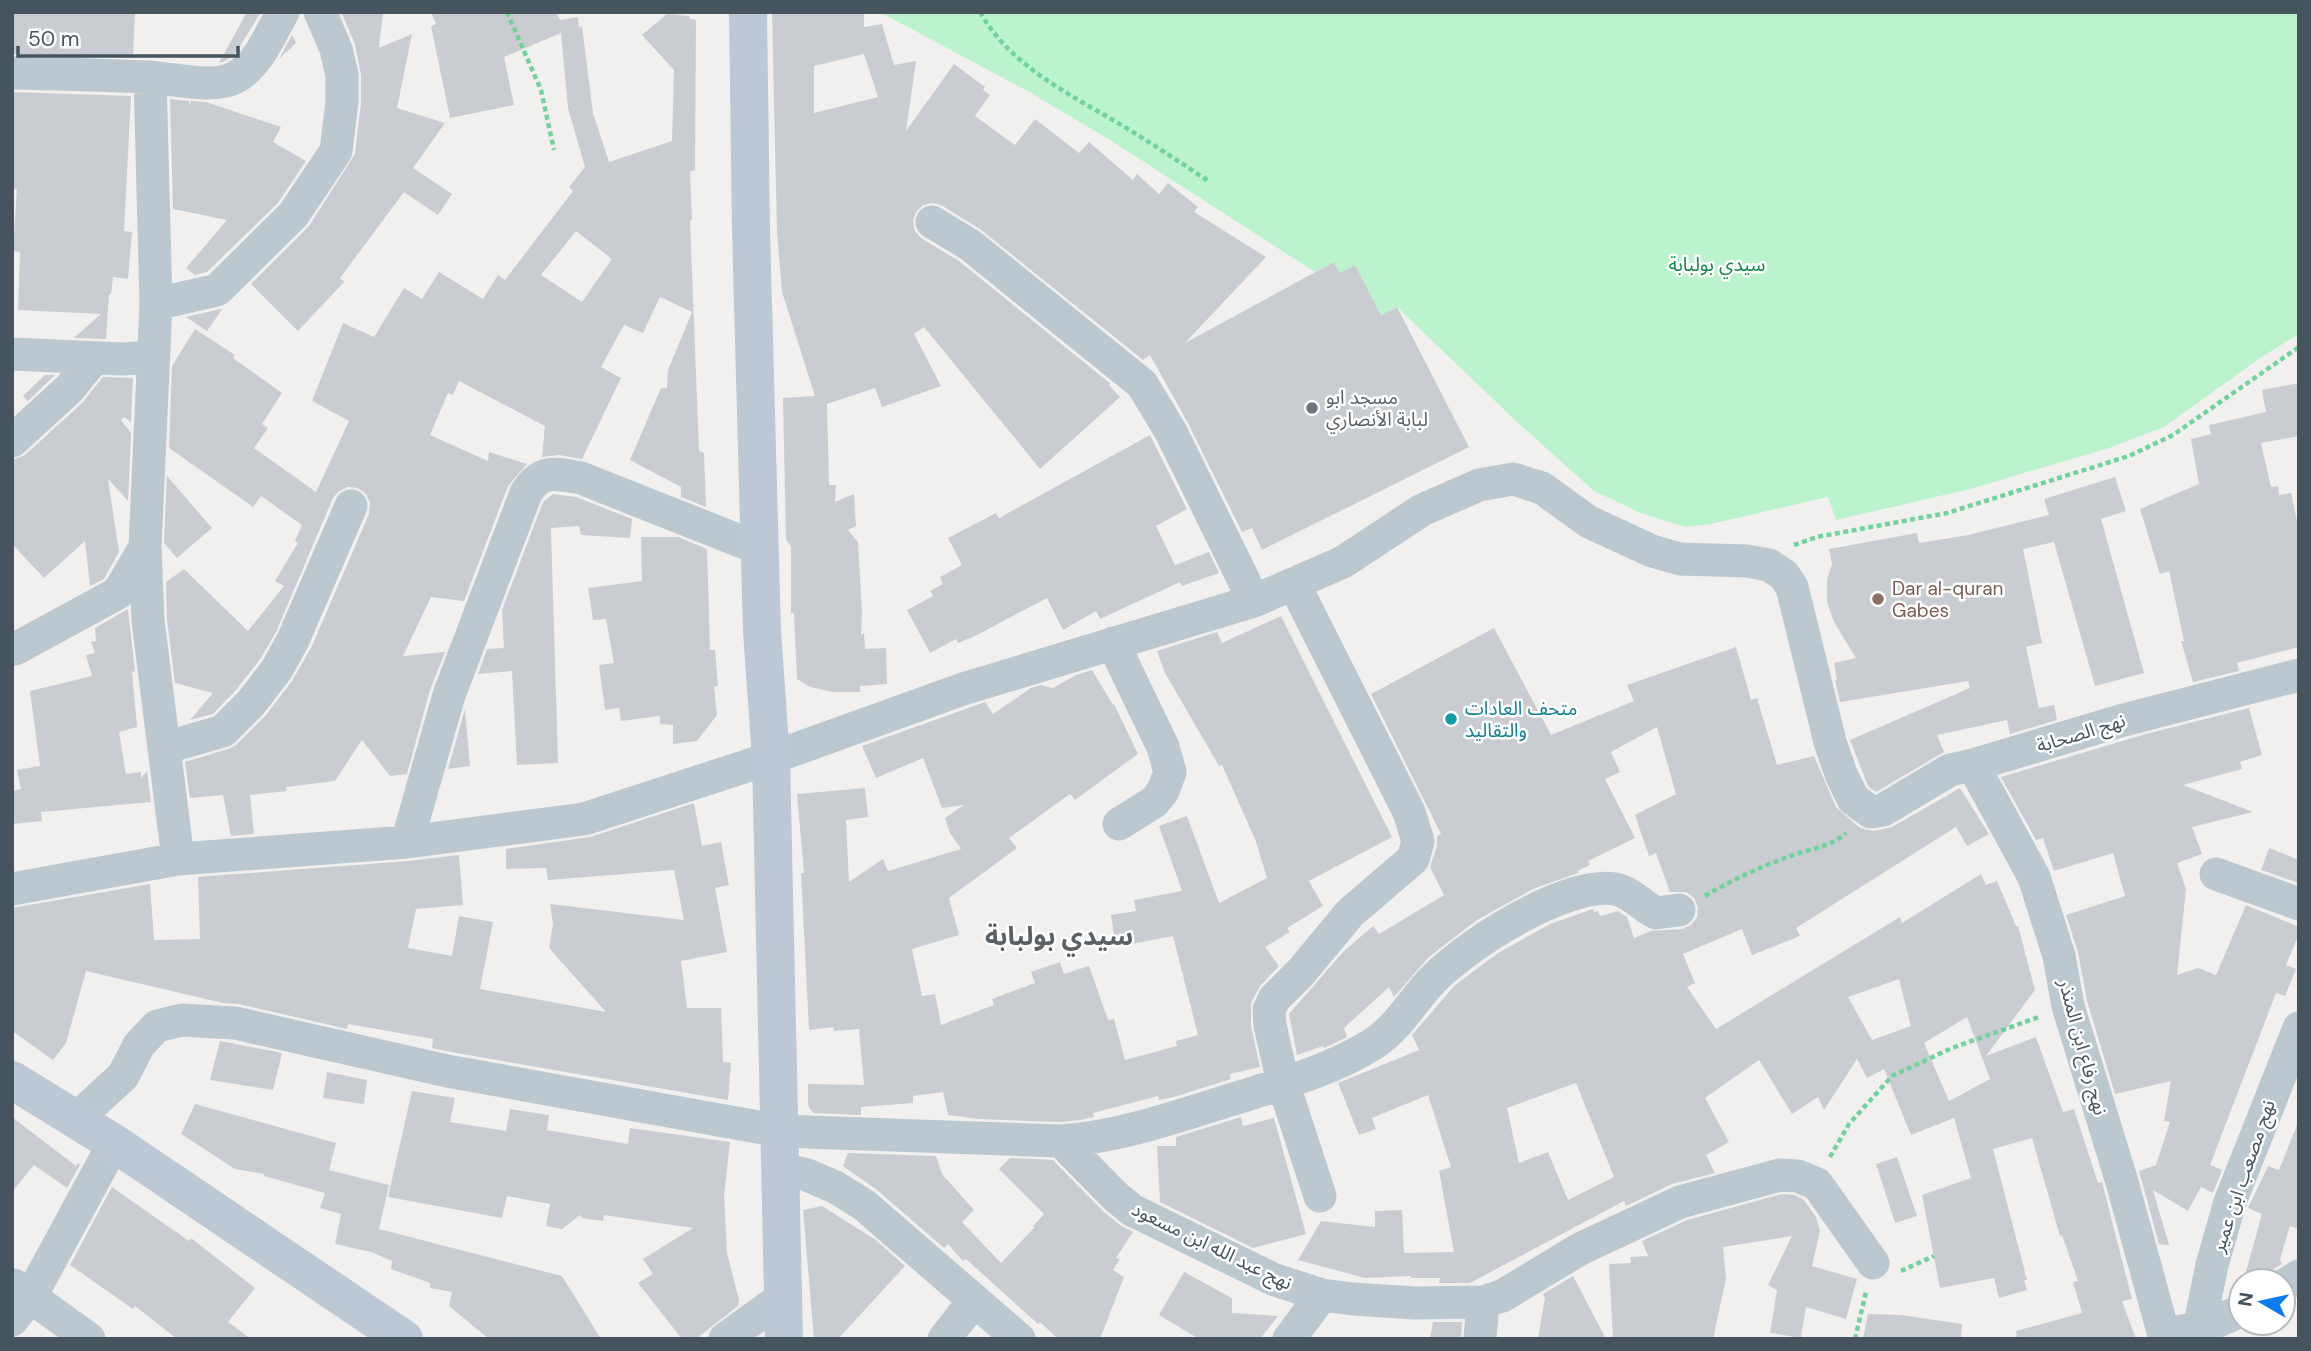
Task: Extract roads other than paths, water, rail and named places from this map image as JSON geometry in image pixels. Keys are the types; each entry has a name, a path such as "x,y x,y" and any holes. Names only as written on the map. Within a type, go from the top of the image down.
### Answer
{"street":[{"path":"12,73 150,77 203,82 229,80 240,75 255,60 283,12"},
{"path":"156,304 217,290 293,215 335,151 342,101 342,75 336,49 320,12"},
{"path":"748,12 751,231 762,631 771,758 784,1339"},
{"path":"150,77 156,304 145,547 148,621 178,859"},
{"path":"932,222 970,245 1142,384 1171,432 1254,601"},
{"path":"12,354 94,358 153,357"},
{"path":"12,441 69,389 94,358"},
{"path":"407,842 449,695 526,492 540,476 551,473 581,478 760,549"},
{"name":"نهج الصحابة","path":"1294,583 1343,562 1422,510 1479,485 1513,479 1542,488 1589,522 1652,551 1680,559 1747,561 1769,565 1784,575 1792,587 1830,742 1841,774 1853,799 1871,813 1883,810 1950,770 2120,721 2299,675"},
{"path":"164,748 223,730 251,703 277,668 293,640 351,506"},
{"path":"15,649 118,593 145,547"},
{"path":"12,889 178,859 407,842 584,819 771,758 963,689 1254,601 1294,583 1409,812 1418,841 1413,859 1350,913 1301,972 1274,999 1269,1010 1283,1083 1320,1196"},
{"path":"1113,643 1163,747 1170,772 1164,791 1154,802 1119,824"},
{"name":"نهج رفاع ابن المنذر","path":"1973,765 2034,877 2059,956 2068,1006 2122,1182 2164,1336"},
{"path":"2216,874 2299,904"},
{"path":"75,1120 123,1076 139,1045 157,1026 182,1020 234,1023 780,1149 1083,1139 1136,1129 1283,1083 1320,1070 1373,1044 1401,1020 1427,986 1449,964 1476,942 1542,907 1600,888 1618,890 1656,913 1679,910"},
{"name":"نهج مصعب ابن عمير","path":"2199,1329 2212,1265 2230,1202 2299,1028"},
{"path":"12,1080 114,1143 382,1332"},
{"name":"نهج عبد الله ابن مسعود","path":"1061,1141 1132,1210 1275,1280 1322,1295 1415,1303 1483,1302 1502,1296 1580,1249 1680,1202 1780,1175 1798,1177 1817,1184 1873,1263"},
{"path":"89,1339 18,1300 114,1143"},
{"path":"780,1149 807,1175 835,1187 864,1205 1019,1339"},
{"path":"1289,1339 1322,1295"},
{"path":"724,1339 782,1298"},
{"path":"944,1339 974,1301"},
{"path":"1480,1339 1483,1302"},
{"path":"2164,1336 2199,1329 2227,1317"}],"place":[{"name":"مسجد ابو لبابة الأنصاري","path":"1312,408"},
{"name":"Dar al-quran Gabes","path":"1878,599"},
{"name":"متحف العادات والتقاليد","path":"1451,719"}],"district":[{"name":"سيدي بولبابة","path":"1059,936"}]}
